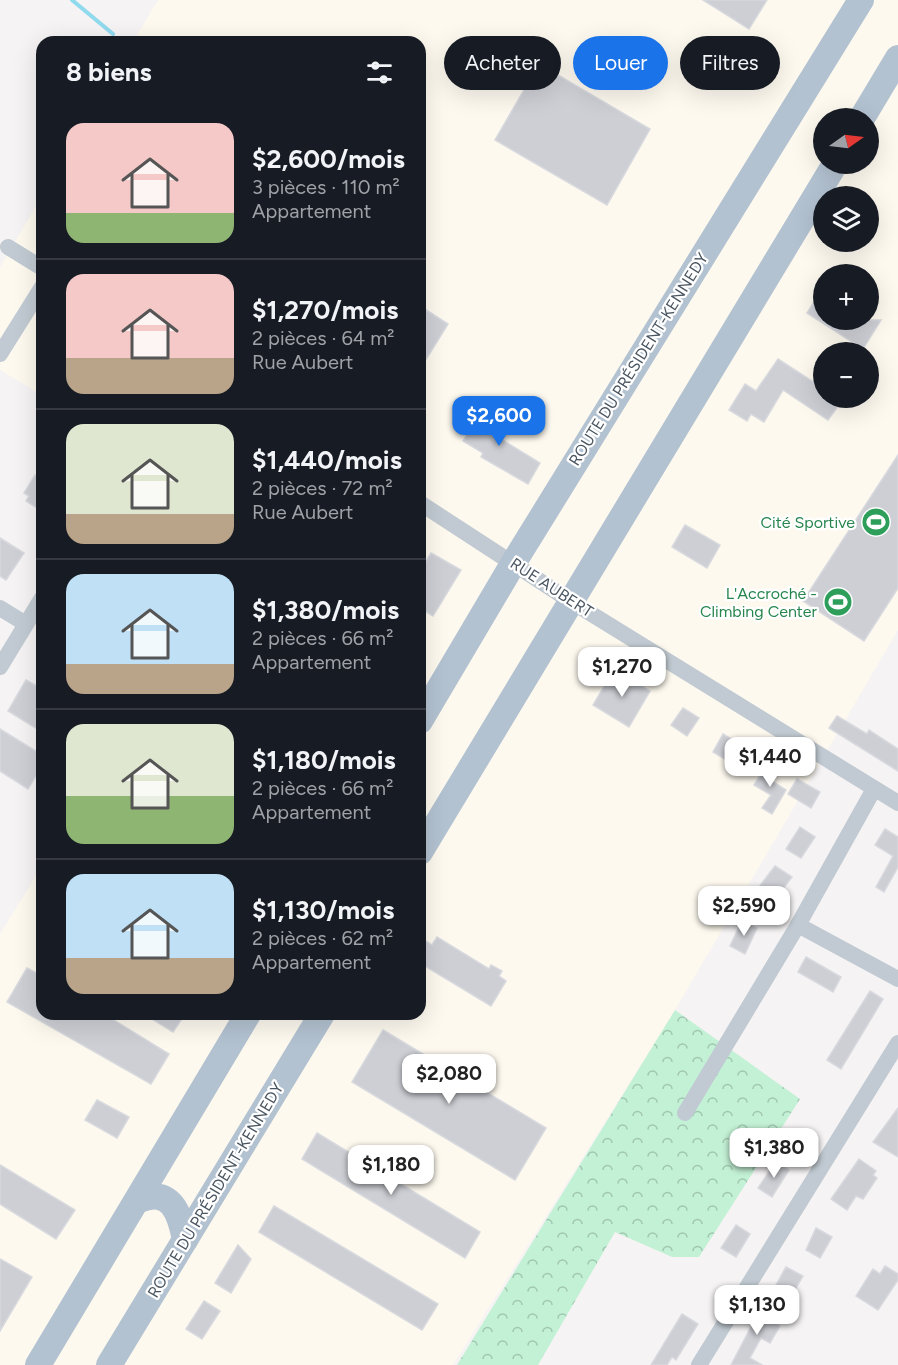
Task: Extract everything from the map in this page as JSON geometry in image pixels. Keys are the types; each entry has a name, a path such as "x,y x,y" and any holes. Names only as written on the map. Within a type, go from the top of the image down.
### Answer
{"main road":[{"name":"ROUTE DU PRÉSIDENT-KENNEDY","path":"426,711 514,562 861,0"},
{"path":"868,108 898,58"},
{"path":"426,842 829,174"},
{"path":"38,1365 139,1200 244,1020"},
{"name":"ROUTE DU PRÉSIDENT-KENNEDY","path":"109,1365 318,1020"},
{"path":"139,1200 151,1195 164,1198 174,1208 181,1222 185,1240"}],"street":[{"path":"8,247 36,264"},
{"path":"0,354 36,297"},
{"name":"RUE AUBERT","path":"426,507 514,562 572,602 898,803"},
{"path":"0,608 26,624"},
{"path":"0,667 36,608"},
{"path":"685,1113 798,925 874,789"},
{"path":"798,925 898,979"},
{"path":"699,1365 898,1043"}],"shaded area":[{"path":"158,0 898,0 898,630 675,1010 453,1365 0,1365 0,934 36,876 36,1020 426,1020 426,36 137,36"},
{"path":"36,206 36,391 0,370 0,267"}],"green space":[{"path":"675,1010 800,1099 699,1257 672,1257 615,1232 538,1365 457,1365"}],"building":[{"path":"703,0 767,0 749,29"},
{"path":"561,77 573,84 573,90 583,90 650,129 607,205 495,140 524,90 561,90"},
{"path":"813,303 813,317 807,313"},
{"path":"426,310 448,324 426,359"},
{"path":"833,330 875,330 867,342 852,342"},
{"path":"778,359 813,382 813,408 837,408 828,420 783,390 764,422 751,414 747,421 729,410 745,384 756,391"},
{"path":"484,406 506,419 496,436 540,463 528,484 481,457 483,453 463,441"},
{"name":"Cité Sportive","path":"898,455 898,588 864,641 803,601"},
{"path":"35,475 36,507 26,501 29,496 24,493"},
{"path":"685,525 720,545 707,568 672,547"},
{"path":"0,538 24,553 6,580 0,576"},
{"path":"431,553 461,570 433,616 426,612 426,561"},
{"path":"614,670 650,691 629,727 593,705"},
{"path":"26,680 36,686 36,728 8,711"},
{"path":"683,708 699,718 687,736 671,725"},
{"path":"837,716 867,734 869,730 898,749 898,771 829,728"},
{"path":"0,729 36,751 36,776 28,789 0,771"},
{"path":"723,734 744,747 733,764 713,752"},
{"path":"768,763 777,769 770,780 786,790 772,814 762,808 771,795 754,785"},
{"path":"797,779 820,792 811,808 788,794"},
{"path":"800,827 815,837 801,858 786,849"},
{"path":"885,829 898,837 898,867 884,892 876,887 893,856 875,845"},
{"path":"775,866 792,877 774,901 756,891"},
{"path":"742,921 757,928 745,954 730,946"},
{"path":"437,937 489,969 491,965 502,971 499,976 506,981 491,1006 426,967 426,941 432,945"},
{"path":"806,957 841,977 833,992 798,972"},
{"path":"27,968 36,973 36,1019 7,1002"},
{"path":"870,991 883,999 841,1069 827,1060"},
{"path":"39,1020 114,1020 169,1054 151,1084"},
{"path":"154,1020 181,1020 173,1032"},
{"path":"383,1030 546,1128 515,1180 352,1082"},
{"path":"97,1100 129,1117 117,1138 85,1120"},
{"path":"898,1108 898,1157 873,1142"},
{"path":"317,1133 480,1232 465,1258 302,1159"},
{"path":"859,1159 876,1171 873,1175 877,1178 863,1199 856,1196 847,1210 831,1199"},
{"path":"776,1161 789,1170 772,1197 758,1188"},
{"path":"0,1165 75,1210 56,1239 0,1204"},
{"path":"274,1206 438,1304 422,1330 259,1232"},
{"path":"736,1225 750,1234 736,1257 721,1248"},
{"path":"816,1228 832,1237 820,1258 806,1250"},
{"path":"238,1245 251,1259 231,1293 215,1283"},
{"path":"0,1259 32,1277 0,1331"},
{"path":"885,1266 898,1274 898,1280 878,1310 856,1296 873,1269 880,1274"},
{"path":"786,1267 803,1276 792,1295 776,1285"},
{"path":"204,1301 220,1311 202,1339 186,1329"},
{"path":"763,1304 777,1313 772,1321 780,1326 770,1343 761,1338 750,1358 762,1365 731,1365"},
{"path":"682,1314 698,1324 676,1360 672,1357 667,1365 651,1365"}],"waterway":[{"path":"72,0 113,34"}],"place":[{"name":"Cité Sportive","path":"876,522"},
{"name":"L'Accroché - Climbing Center","path":"838,602"}]}
